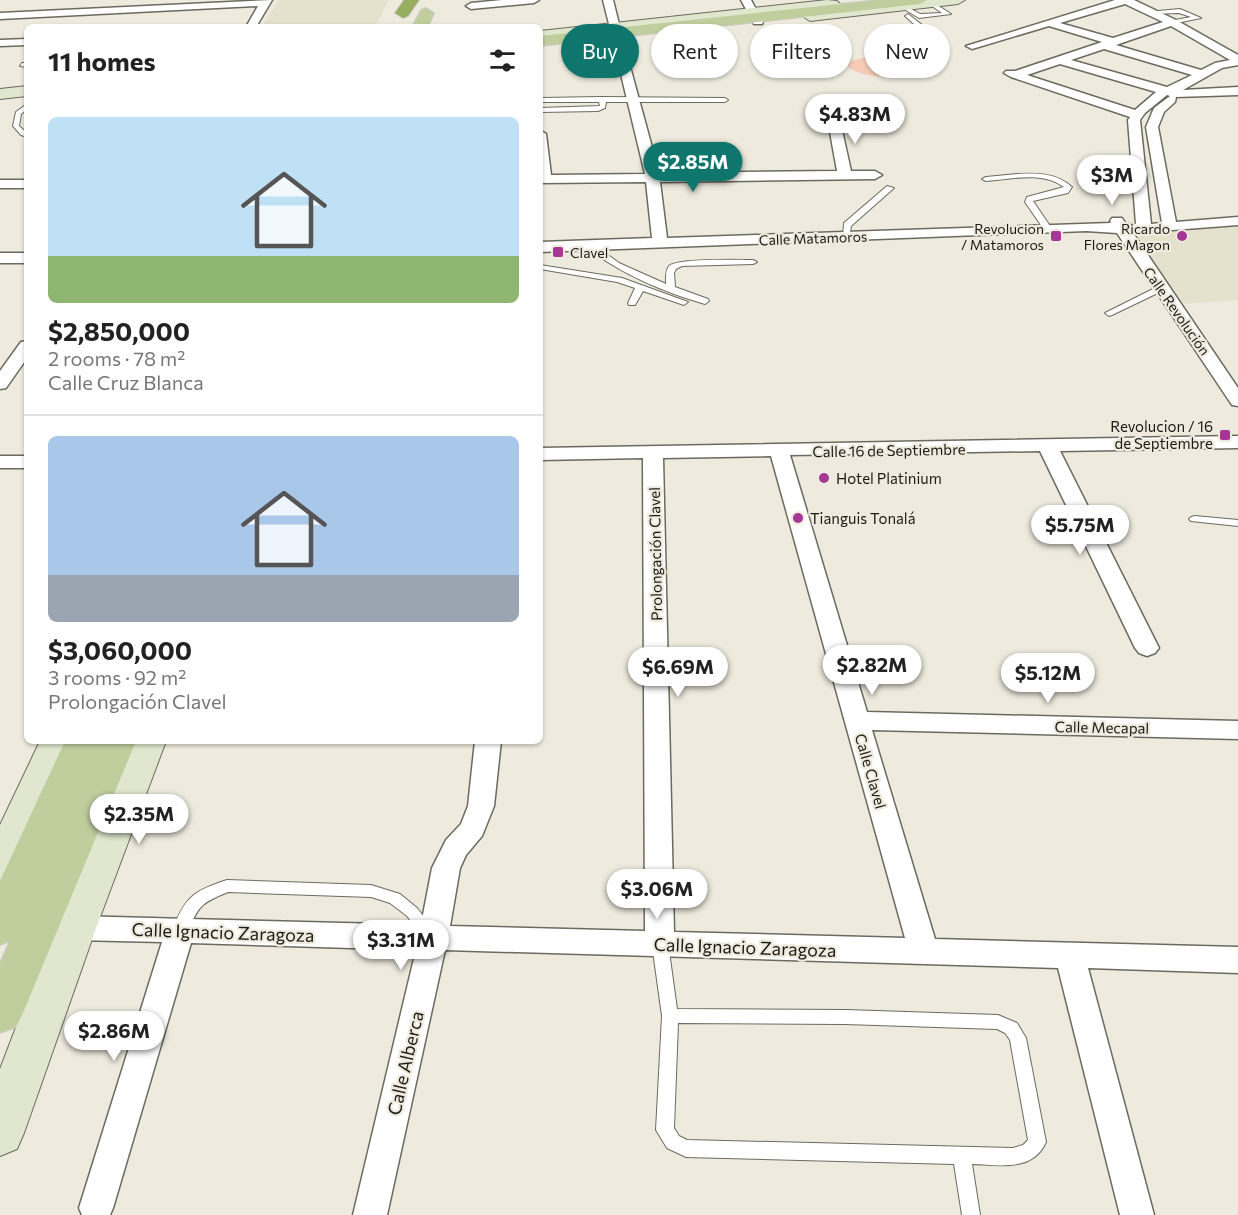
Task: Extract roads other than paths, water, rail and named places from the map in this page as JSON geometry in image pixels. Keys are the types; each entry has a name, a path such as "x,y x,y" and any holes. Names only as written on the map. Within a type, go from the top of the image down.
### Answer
{"main road":[{"path":"800,13 925,2"},
{"path":"543,44 753,13"},
{"path":"0,1013 28,928 82,744"},
{"path":"28,928 117,744"}],"street":[{"path":"121,21 141,0"},
{"path":"471,6 534,0"},
{"path":"608,0 614,24"},
{"path":"800,13 873,0"},
{"path":"639,30 753,13 800,13 958,0"},
{"path":"972,46 1126,0 1172,22 1238,61"},
{"path":"0,16 266,2"},
{"path":"253,24 266,2"},
{"path":"1049,22 1200,74"},
{"path":"1137,115 1010,73 1059,60 1172,22"},
{"path":"543,36 561,35"},
{"path":"543,44 561,41"},
{"path":"0,44 24,42"},
{"path":"1059,60 1173,91 1238,91"},
{"path":"1143,224 1134,120 1137,115 1200,74 1219,65 1238,61"},
{"path":"628,78 653,178 660,244"},
{"path":"1168,222 1152,127 1158,111 1173,91"},
{"path":"0,96 24,93"},
{"path":"0,104 24,101"},
{"path":"834,121 845,175"},
{"path":"543,179 875,175"},
{"path":"0,184 24,184"},
{"name":"Calle Matamoros","path":"543,247 1048,229 1168,222 1238,212"},
{"name":"Calle Matamoros","path":"1168,222 1238,221"},
{"name":"Calle Revolución","path":"1119,225 1238,400"},
{"path":"1,260 24,258"},
{"path":"0,384 24,350"},
{"name":"Calle 16 de Septiembre","path":"543,454 1238,442"},
{"path":"1048,447 1147,648"},
{"name":"Calle Clavel","path":"779,451 924,952"},
{"name":"Prolongación Clavel","path":"654,453 660,944"},
{"path":"0,462 24,462"},
{"name":"Calle Mecapal","path":"857,721 1238,730"},
{"path":"0,868 57,744"},
{"path":"0,1133 28,928 146,744"},
{"name":"Calle Alberca","path":"370,1215 433,938 446,868 456,848 472,829 481,806 488,744"},
{"name":"Calle Ignacio Zaragoza","path":"28,928 1238,960"},
{"path":"96,1208 180,931"},
{"path":"1070,956 1137,1215"}],"lane":[{"path":"898,6 920,24"},
{"path":"1150,12 1180,11 1198,18 1172,22"},
{"path":"543,110 598,109 603,107 602,99"},
{"path":"543,100 725,100"},
{"path":"24,108 16,117 16,126 24,134"},
{"path":"986,179 1042,176 1064,183 1068,187 1065,191 1030,199 1029,202 1048,229"},
{"path":"846,237 847,225 853,218 890,188"},
{"path":"590,246 616,266 705,302"},
{"path":"671,288 670,273 673,267 681,264 753,262"},
{"path":"543,267 586,273 684,302"},
{"path":"632,303 640,288"},
{"path":"1109,313 1161,288"},
{"path":"1195,519 1238,523"},
{"path":"180,931 188,910 202,896 227,886 371,891 395,898 412,912 433,938"},
{"path":"660,944 670,1016 665,1130 673,1142 686,1148 1013,1157 1029,1152 1037,1142 1018,1038 1011,1028 998,1022 857,1017 670,1016"},
{"path":"962,1155 971,1215"}],"place":[{"name":"Revolucion / Matamoros","path":"1056,236"},
{"name":"Ricardo Flores Magon","path":"1182,236"},
{"name":"Clavel","path":"558,252"},
{"name":"Revolucion / 16 de Septiembre","path":"1225,435"},
{"name":"Hotel Platinium","path":"824,478"},
{"name":"Tianguis Tonalá","path":"798,518"}]}
